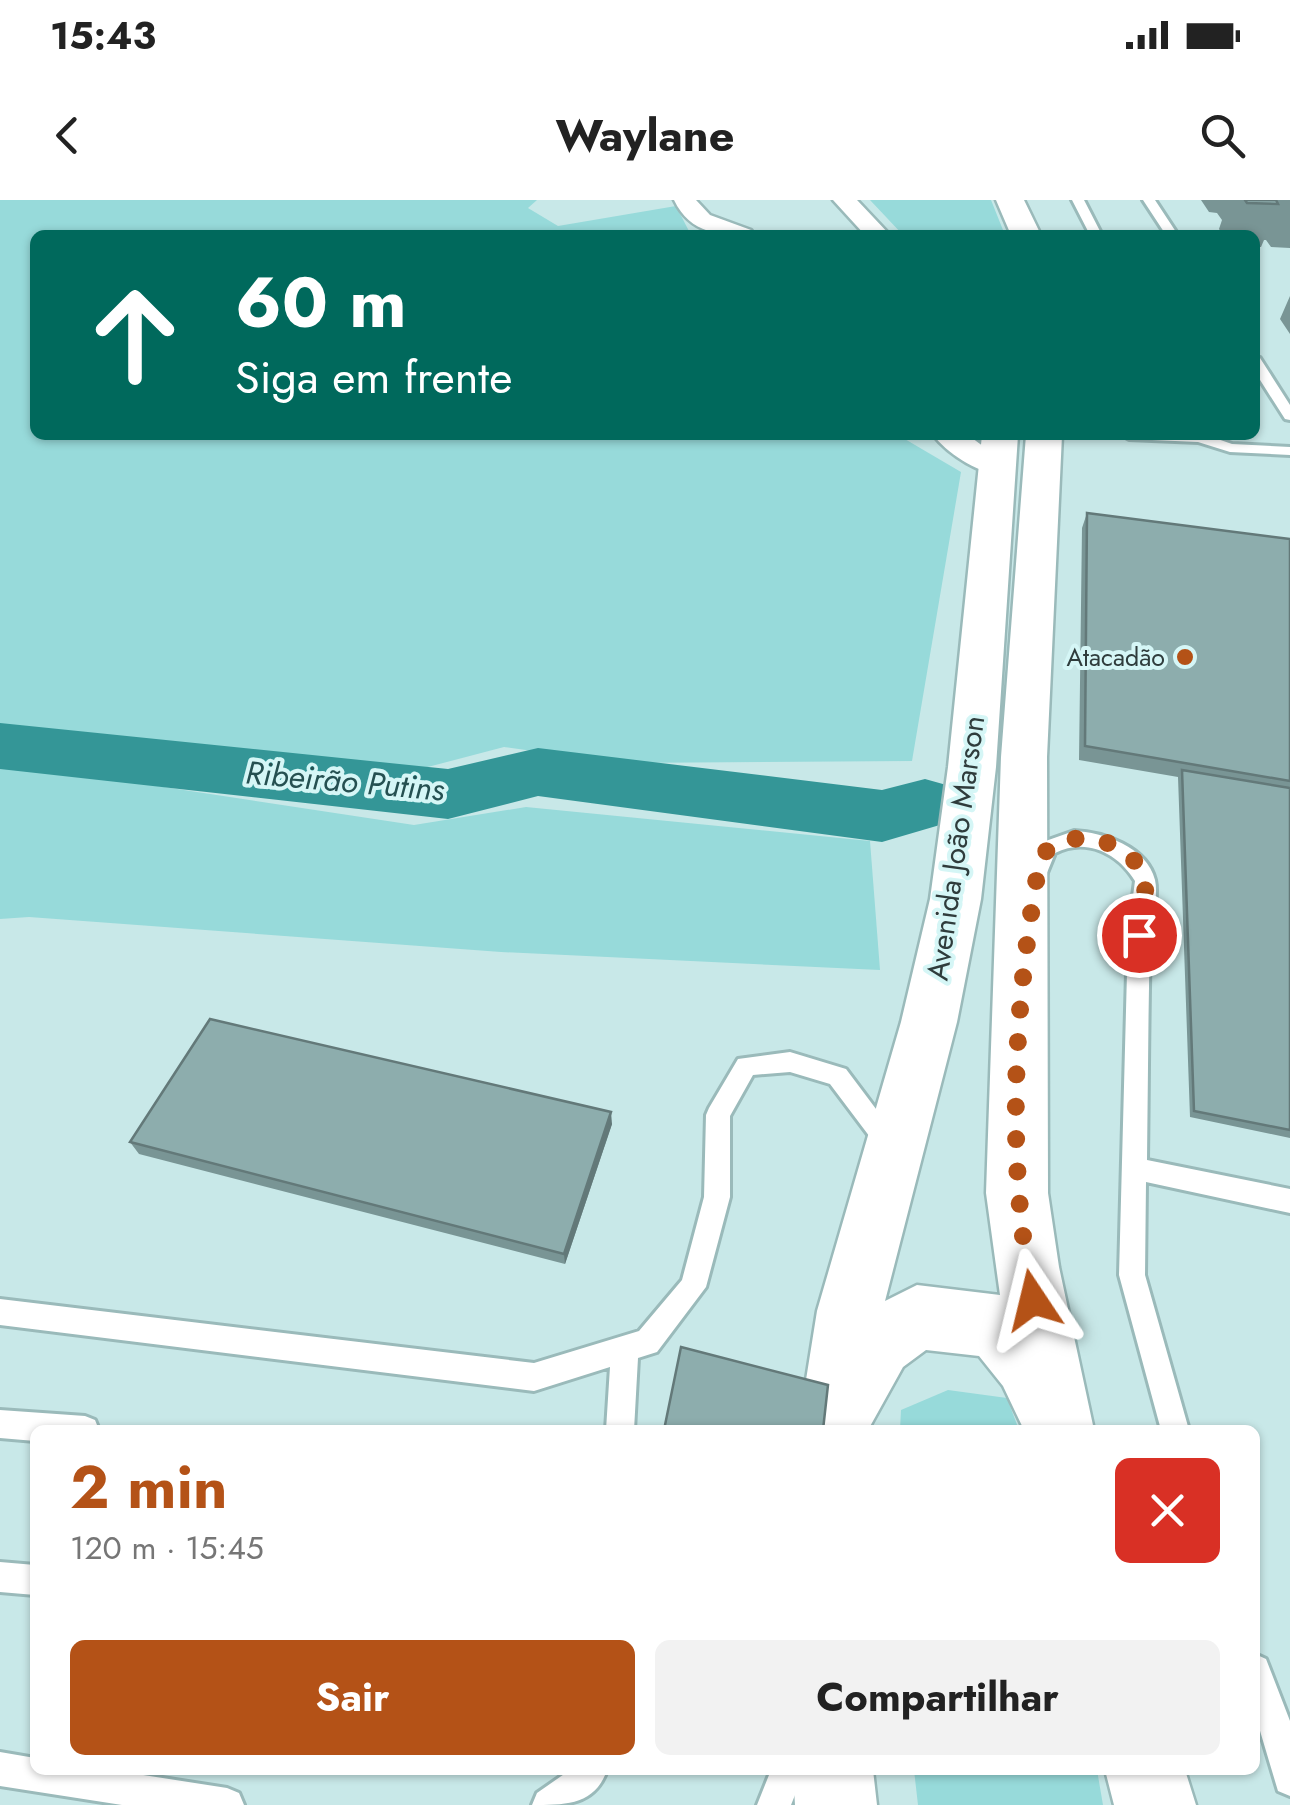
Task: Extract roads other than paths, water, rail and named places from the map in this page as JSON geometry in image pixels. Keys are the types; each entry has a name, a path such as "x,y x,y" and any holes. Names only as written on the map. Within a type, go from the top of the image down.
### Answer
{"main road":[{"path":"1010,200 1022,230"},
{"name":"Avenida João Marson","path":"1044,440 1024,757 1024,952 1017,1193 1027,1267 1058,1425"},
{"name":"Avenida João Marson","path":"834,1424 863,1247 943,964 972,769 998,451"},
{"path":"834,1424 879,1344 917,1316 996,1326 1027,1362 1057,1425"},
{"path":"833,1775 836,1805"},
{"path":"1146,1775 1155,1805"}],"street":[{"path":"685,200 690,212 702,221 728,230"},
{"path":"844,200 873,230"},
{"path":"964,440 998,451"}],"lane":[{"path":"1078,200 1093,230"},
{"path":"1149,200 1169,230"},
{"path":"1260,370 1290,416"},
{"path":"1207,440 1230,448 1290,451"},
{"path":"1024,952 1040,859 1058,840 1088,838 1122,852 1139,869 1145,890 1139,935 1132,1275 1174,1425"},
{"path":"0,1312 534,1377 648,1342 694,1287 717,1196 718,1115 746,1066 790,1062 838,1076 892,1145"},
{"path":"1132,1168 1290,1201"},
{"path":"620,1425 625,1349"},
{"path":"0,1424 30,1426"},
{"path":"0,1576 30,1579"},
{"path":"1260,1682 1285,1741 1290,1779"},
{"path":"0,1769 30,1774"},
{"path":"38,1775 226,1805"},
{"path":"550,1805 589,1775"},
{"path":"774,1805 786,1775"}],"waterway":[{"name":"Ribeirão Putins","path":"0,746 448,794 538,772 882,816 925,804"}],"place":[{"name":"Atacadão","path":"1185,657"}]}
